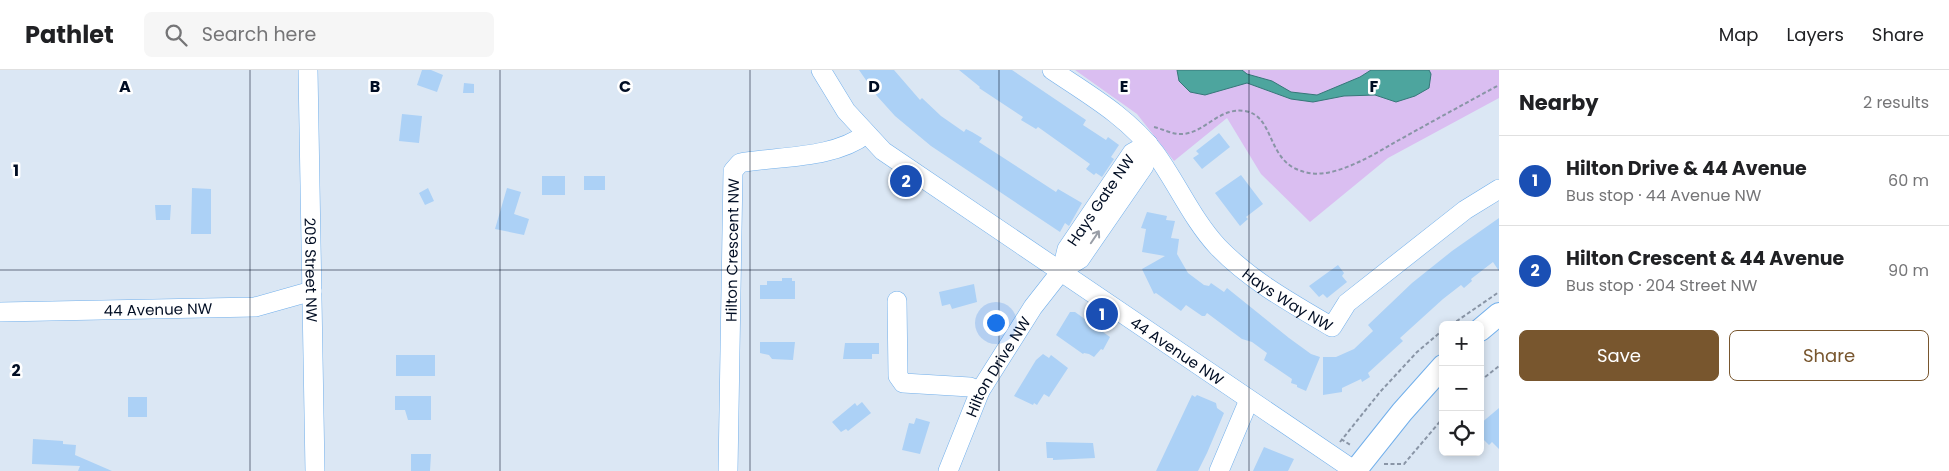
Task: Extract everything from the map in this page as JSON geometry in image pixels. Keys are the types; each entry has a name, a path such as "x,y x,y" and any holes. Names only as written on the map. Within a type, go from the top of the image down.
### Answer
{"main road":[{"path":"1484,327 1499,314"},
{"path":"1355,471 1402,412 1439,370"}],"street":[{"name":"209 Street NW","path":"308,70 315,471"},
{"name":"44 Avenue NW","path":"821,70 846,111 883,151 925,181 1062,270 1355,471"},
{"path":"1052,70 1113,112 1142,138"},
{"name":"Hilton Crescent NW","path":"728,471 733,171 740,163 801,156 837,147 866,134"},
{"name":"Hays Way NW","path":"1142,138 1198,221 1223,252 1266,288 1332,327 1347,303 1465,210 1499,189"},
{"name":"Hays Gate NW","path":"1062,270 1067,248 1142,138"},
{"name":"Hilton Drive NW","path":"948,471 980,391 1034,307 1062,270"},
{"name":"44 Avenue NW","path":"0,312 254,307 312,290"},
{"path":"897,301 898,376 904,384 970,387 980,391"},
{"path":"1219,471 1249,400"}],"path":[{"path":"1142,138 1139,127 1149,126 1185,134 1197,130 1223,113 1246,111 1264,122 1275,150 1287,163 1302,172 1320,174 1356,163 1499,85"},
{"path":"1457,321 1499,292"},
{"path":"1342,439 1380,392 1416,352 1439,333"},
{"path":"1484,378 1499,366"}],"shaded area":[{"path":"1075,70 1499,70 1499,98 1388,158 1310,222 1261,174 1227,118 1174,161 1137,114"},
{"path":"1177,70 1242,70 1247,74 1272,81 1291,92 1317,95 1360,77 1371,70 1429,70 1431,74 1429,88 1415,96 1396,102 1375,95 1344,96 1313,102 1291,99 1247,83 1205,95 1190,92 1179,81"}],"building":[{"path":"422,70 431,70 443,75 437,92 417,85"},
{"path":"859,70 894,70 920,100 922,98 941,116 964,132 966,129 982,138 979,142 1056,192 1058,189 1082,203 1069,226 1065,223 1060,232 931,146 895,116 877,96"},
{"path":"959,70 1012,70 1086,120 1083,125 1106,140 1108,137 1119,145 1111,157 1114,159 1102,177 1096,173 1094,175 1086,169 1090,164 1038,127 1036,129 1021,120 1023,117 979,88"},
{"path":"464,83 474,84 474,93 463,93"},
{"path":"402,114 422,116 419,143 399,141"},
{"path":"1219,133 1230,147 1202,169 1193,158 1199,154 1196,151"},
{"path":"1241,175 1263,204 1246,217 1248,219 1240,226 1215,193"},
{"path":"542,176 565,176 565,195 542,195"},
{"path":"584,176 605,176 605,190 584,190"},
{"path":"192,188 211,189 211,234 191,234"},
{"path":"428,188 434,201 425,205 419,193"},
{"path":"507,188 521,192 514,214 529,219 524,235 495,229"},
{"path":"155,205 171,205 170,220 156,220"},
{"path":"1147,212 1167,216 1166,220 1175,221 1171,238 1179,239 1177,254 1188,273 1204,285 1209,286 1211,283 1224,292 1227,288 1289,338 1311,354 1320,357 1306,391 1291,383 1292,379 1264,360 1267,353 1252,342 1242,339 1207,313 1205,316 1202,316 1186,305 1181,311 1156,293 1154,294 1142,269 1165,256 1142,252 1146,229 1141,228"},
{"path":"1499,218 1499,271 1493,262 1471,279 1472,281 1464,288 1461,285 1443,299 1400,338 1403,341 1368,373 1370,377 1362,382 1361,379 1342,388 1342,392 1323,395 1323,357 1336,357 1354,349 1373,331 1368,325 1412,283 1452,251"},
{"path":"1338,265 1344,273 1342,276 1347,282 1327,298 1323,294 1319,297 1309,286"},
{"path":"782,278 792,278 792,281 795,281 795,299 760,299 760,285 767,285 767,281 782,281"},
{"path":"974,284 977,302 952,309 950,304 942,306 939,292"},
{"path":"1070,312 1075,312 1110,337 1103,350 1101,349 1094,357 1089,354 1083,354 1056,335"},
{"path":"760,342 795,342 793,360 772,359 769,355 760,353"},
{"path":"845,343 879,343 879,354 872,354 872,359 843,359"},
{"path":"1043,354 1049,358 1051,355 1068,368 1049,397 1044,394 1037,405 1034,403 1033,405 1014,396 1036,360"},
{"path":"396,355 435,355 435,376 396,376"},
{"path":"1192,395 1195,397 1197,395 1216,403 1217,408 1224,413 1207,453 1198,471 1156,471"},
{"path":"395,396 431,396 431,420 408,420 405,410 395,410"},
{"path":"128,397 147,397 147,417 128,417"},
{"path":"862,402 871,413 848,431 846,429 841,432 832,422 855,403 857,406"},
{"path":"1499,408 1499,449 1492,442 1489,445 1484,440 1484,421"},
{"path":"916,418 930,422 920,454 902,450 909,423 914,424"},
{"path":"33,439 63,441 63,444 76,445 75,455 112,471 78,471 80,466 32,464"},
{"path":"1046,442 1093,443 1095,458 1053,460 1053,458 1047,458"},
{"path":"1264,447 1294,459 1288,471 1253,471"},
{"path":"411,454 431,454 430,471 411,471"}],"place":[{"name":"Hilton Crescent & 44 Avenue","path":"906,181"},
{"name":"Hilton Drive & 44 Avenue","path":"1102,314"}]}
